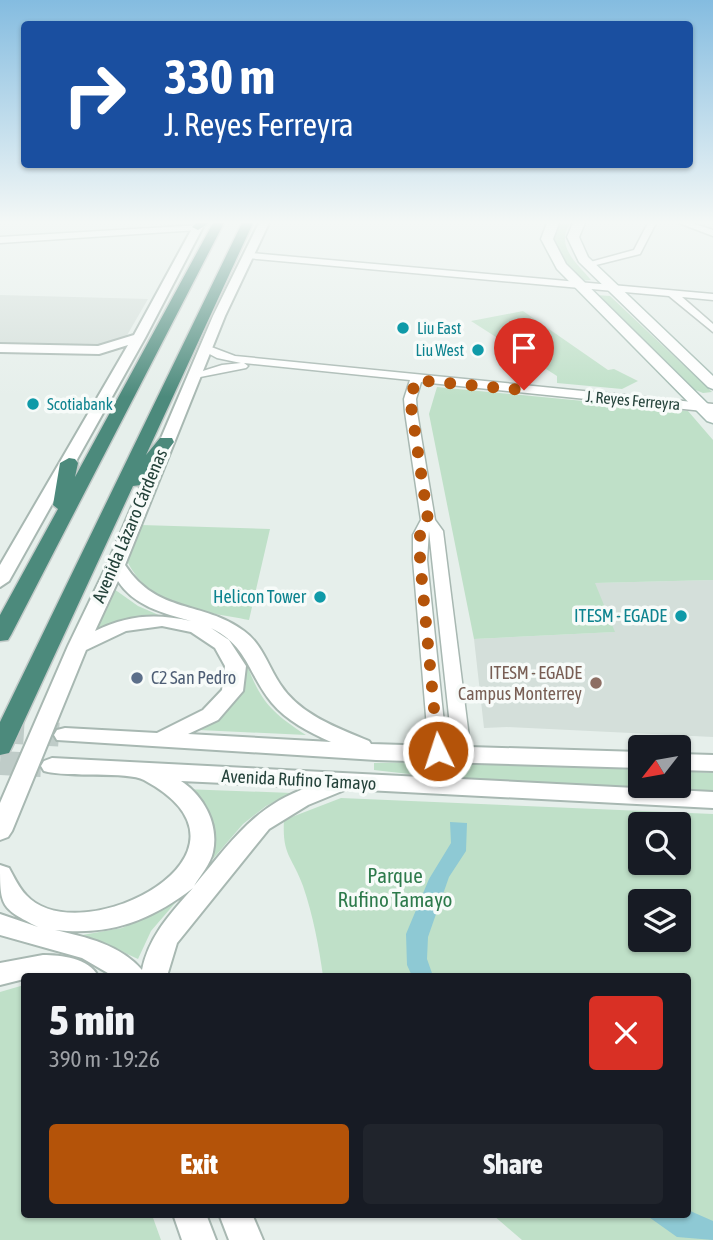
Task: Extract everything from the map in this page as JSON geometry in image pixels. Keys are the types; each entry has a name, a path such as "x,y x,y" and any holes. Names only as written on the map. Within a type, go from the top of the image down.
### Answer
{"highway":[{"path":"0,635 188,281"},
{"name":"Avenida Lázaro Cárdenas","path":"0,747 185,350 220,281"},
{"path":"217,288 219,316"},
{"path":"114,507 166,442"},
{"path":"59,525 69,463"}],"main road":[{"path":"575,281 710,411"},
{"path":"606,281 713,384"}],"street":[{"path":"0,581 69,463 104,363 139,338 170,281"},
{"name":"Avenida Lázaro Cárdenas","path":"0,831 78,646 116,565 219,316 237,281"},
{"path":"523,281 713,297"},
{"path":"671,293 713,328"},
{"path":"0,356 104,363 139,338"},
{"path":"0,348 104,363"},
{"name":"J. Reyes Ferreyra","path":"206,348 228,358 355,370 387,377"},
{"name":"J. Reyes Ferreyra","path":"194,377 237,366 357,377 387,377 710,411"},
{"path":"416,380 410,399 428,520 436,531 462,753"},
{"path":"428,520 420,535 420,560 438,751"},
{"path":"0,552 25,538"},
{"path":"420,560 439,560"},
{"path":"116,565 123,579 146,600 202,618 237,635 258,659 276,694 297,713 324,730 376,752"},
{"path":"422,579 442,579"},
{"path":"78,646 110,629 155,620 201,629 226,646 237,668 236,681 224,703 192,726 155,740"},
{"path":"429,645 450,645"},
{"path":"433,694 457,695"},
{"name":"Avenida Rufino Tamayo","path":"65,735 376,752 438,751 628,760"},
{"path":"691,763 713,764"},
{"name":"Avenida Rufino Tamayo","path":"52,766 713,800"},
{"path":"0,875 11,898 27,911 49,919 99,922 138,912 156,902 190,872 199,855 202,828 198,813 185,794 165,780 143,771"},
{"path":"155,973 159,952 168,935 261,823 300,799 344,783"},
{"path":"0,924 17,932 101,953 119,963 128,973"},
{"path":"0,974 45,966 61,967 76,973"},
{"path":"191,1218 199,1240"},
{"path":"237,1218 246,1240"}],"shaded area":[{"path":"0,295 148,299 126,337 105,344 0,344"},
{"name":"ITESM - EGADE Campus Monterrey","path":"713,580 713,737 484,728 474,639 614,632 594,583"}],"green space":[{"path":"596,295 610,296 712,392 703,393 693,389"},
{"path":"523,311 608,370 614,369 638,381 622,389 557,383 557,376 471,321"},
{"path":"437,387 688,411 713,440 713,580 595,583 615,632 474,639 429,414"},
{"path":"141,525 270,529 249,620 179,605 149,589 127,561"},
{"path":"114,589 138,606 161,616 97,628"},
{"path":"247,665 269,706 306,735 199,730 237,695"},
{"path":"466,761 628,769 628,788 470,781 374,770 374,763"},
{"path":"691,772 713,773 713,792 691,791"},
{"path":"183,789 292,793 266,806 243,824 151,931 138,959 112,947 71,937 122,928 164,908 197,868"},
{"name":"Parque Rufino Tamayo","path":"341,798 666,812 628,812 628,875 691,875 691,813 713,814 713,1240 522,1240 496,1218 691,1218 691,973 322,973 307,897 285,841 284,820"},
{"path":"21,986 21,1218 153,1218 161,1240 0,1240 0,992"}],"water":[{"path":"450,822 467,823 466,851 449,877 428,937 427,959 432,973 411,973 407,965 406,934 429,879 451,843"},
{"path":"691,1211 713,1221 713,1240 677,1237 650,1218 691,1218"}],"tunnel":[{"path":"0,731 65,735"},
{"path":"0,763 41,765"}],"place":[{"name":"Liu East","path":"403,328"},
{"name":"Liu West","path":"478,350"},
{"name":"Scotiabank","path":"33,404"},
{"name":"Helicon Tower","path":"320,597"},
{"name":"ITESM - EGADE","path":"681,616"},
{"name":"C2 San Pedro","path":"137,678"},
{"name":"ITESM - EGADE Campus Monterrey","path":"596,683"}],"route":[{"path":"438,751 419,542 428,520 410,399 416,380 524,390"}]}
